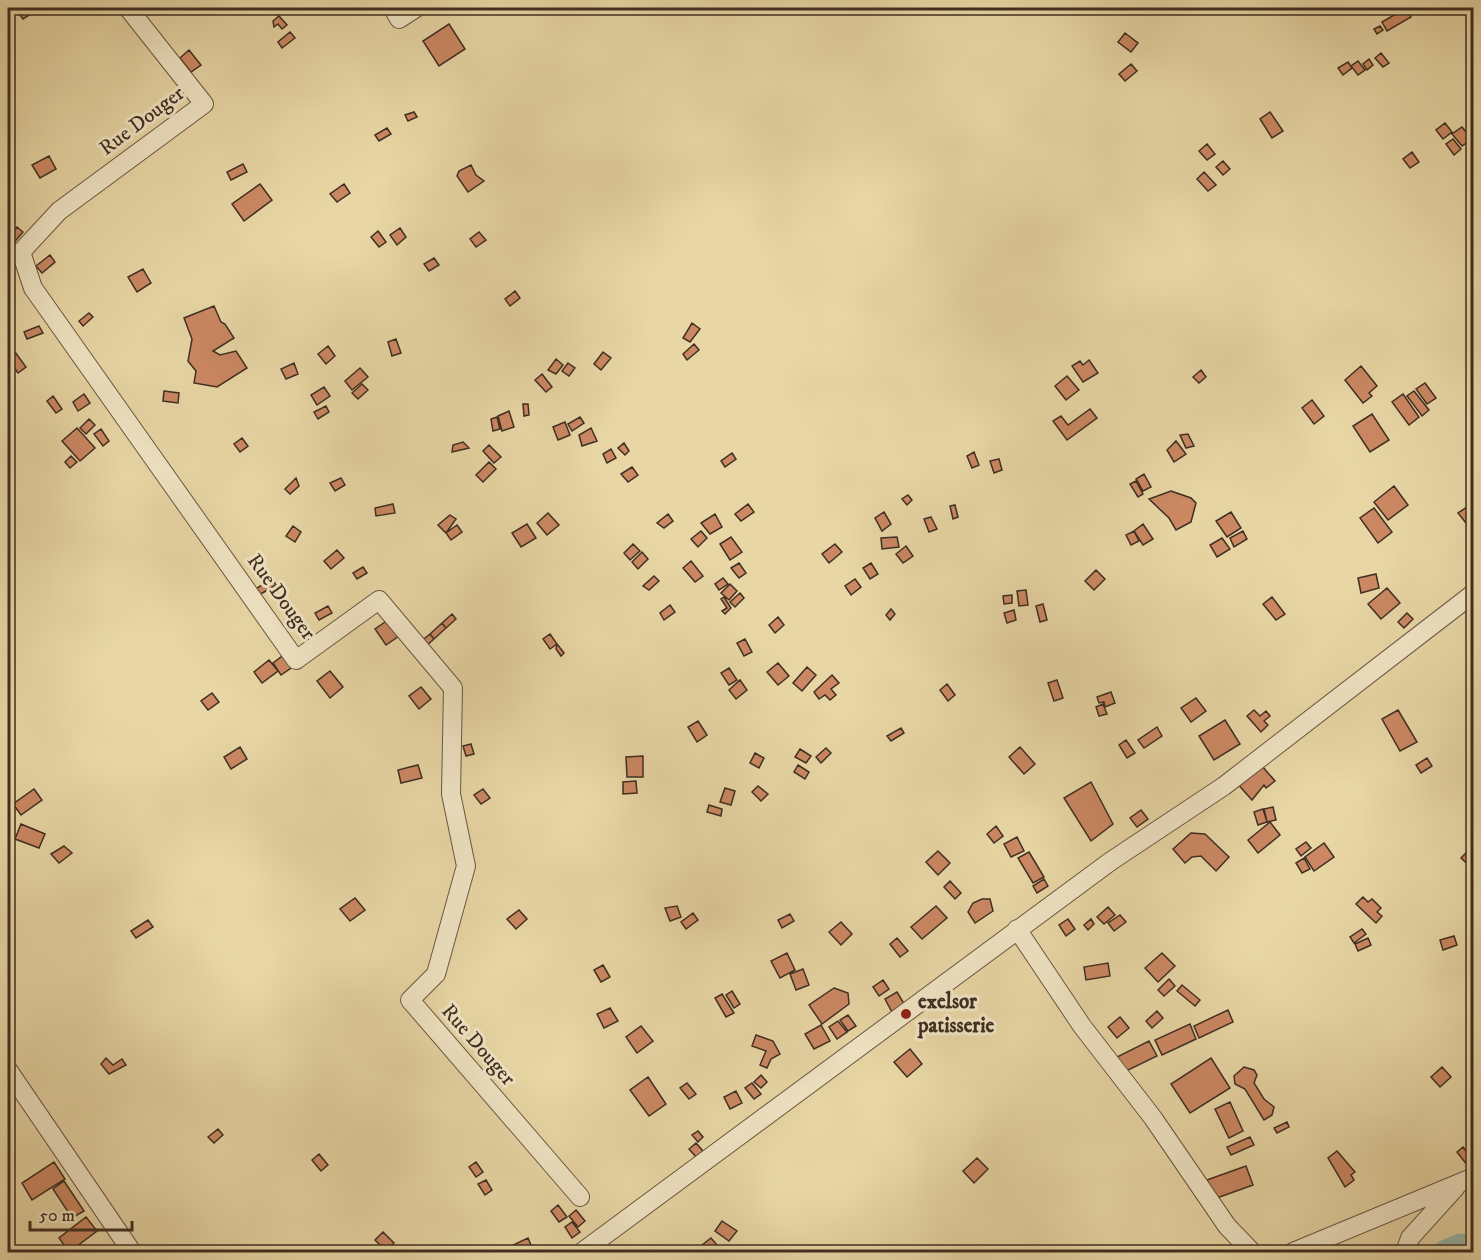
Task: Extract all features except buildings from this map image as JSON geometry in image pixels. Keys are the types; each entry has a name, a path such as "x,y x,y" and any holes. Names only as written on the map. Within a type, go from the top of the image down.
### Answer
{"street":[{"name":"Rue Douger","path":"128,8 204,104 59,211 21,252 33,288 296,660 379,600 453,688 451,794 466,866 436,974 410,1000 580,1197"},
{"path":"393,8 399,19 416,8"},
{"path":"582,1252 1017,929 1111,861 1224,786 1473,593"},
{"path":"1017,929 1083,1026 1153,1118 1227,1226 1252,1252"},
{"path":"8,1070 132,1252"},
{"path":"1293,1252 1466,1180"},
{"path":"1405,1252 1410,1238 1466,1180"}],"waterway":[{"path":"1445,1252 1459,1246 1474,1245"}],"place":[{"name":"exelsor patisserie","path":"906,1014"}]}
